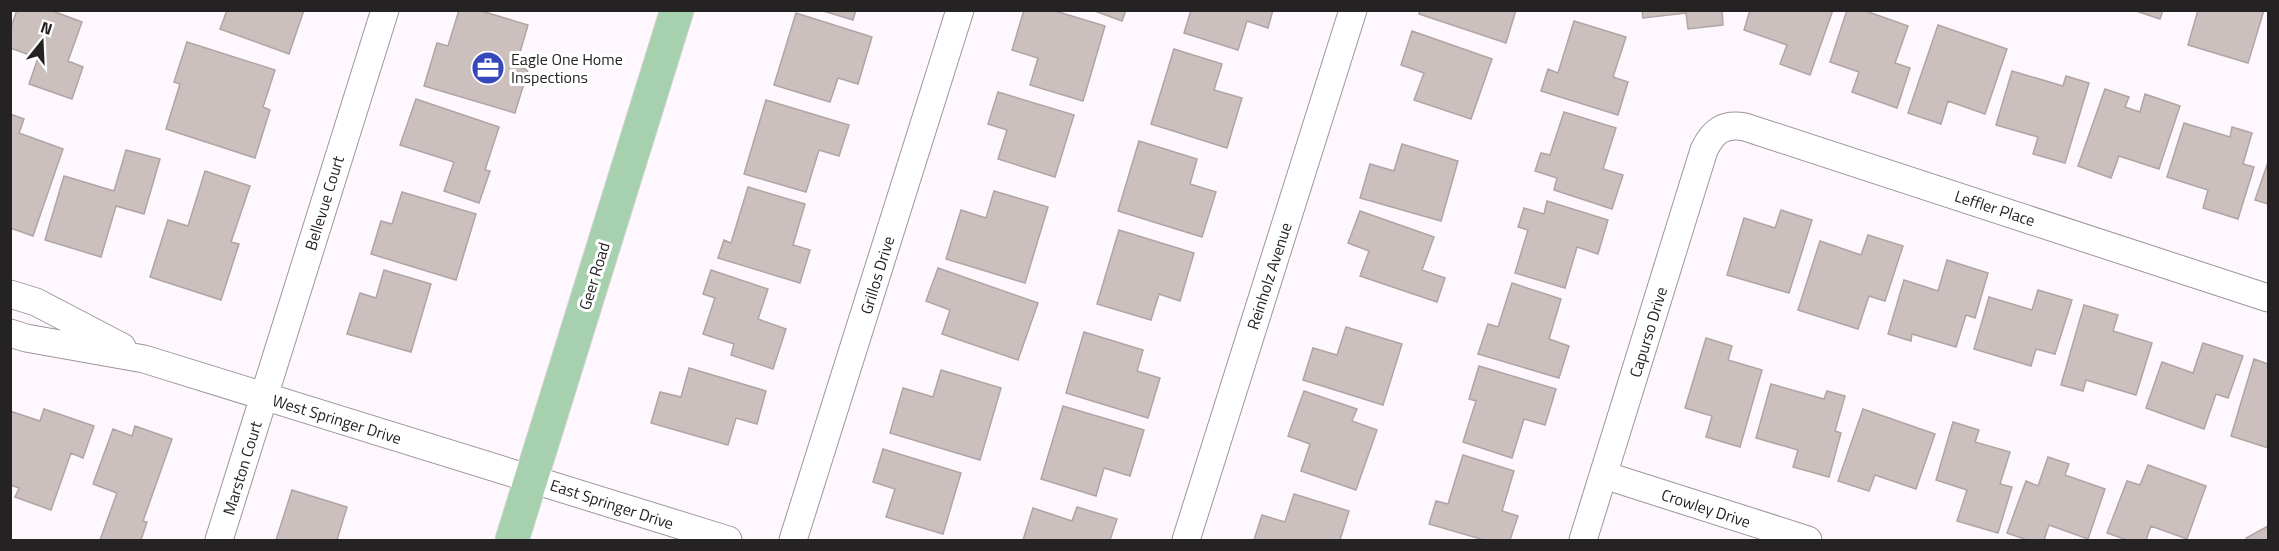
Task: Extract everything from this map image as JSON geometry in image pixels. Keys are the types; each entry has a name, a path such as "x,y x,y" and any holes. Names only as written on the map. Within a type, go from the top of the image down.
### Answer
{"main road":[{"name":"Geer Road","path":"512,540 677,10"}],"street":[{"name":"Bellevue Court","path":"264,396 385,10"},
{"name":"Grillos Drive","path":"794,540 960,10"},
{"name":"Reinholz Avenue","path":"1186,540 1353,10"},
{"name":"Leffler Place","path":"1720,128 1734,125 1745,127 2268,298"},
{"name":"Capurso Drive","path":"1583,540 1704,150 1708,141 1720,128"},
{"name":"West Springer Drive","path":"10,294 36,302 144,359"},
{"name":"West Springer Drive","path":"10,333 26,338 144,359 531,479"},
{"name":"Marston Court","path":"219,540 264,396"},
{"name":"Crowley Drive","path":"1604,475 1808,540"},
{"name":"East Springer Drive","path":"531,479 728,540"}],"building":[{"path":"17,10 50,10 82,22 68,61 83,67 72,99 29,84 38,58 10,48 10,30"},
{"path":"227,10 304,10 289,54 220,29"},
{"path":"459,10 478,10 528,25 516,66 528,70 515,113 424,86 437,43 448,46"},
{"path":"820,10 856,10 853,20"},
{"path":"1024,10 1052,10 1105,26 1083,101 1030,85 1038,58 1012,50"},
{"path":"1092,10 1126,10 1122,21"},
{"path":"1191,10 1273,10 1268,28 1247,21 1238,50 1184,33"},
{"path":"1420,10 1516,10 1506,43 1419,14"},
{"path":"1642,10 1722,10 1723,25 1688,29 1686,13 1643,18"},
{"path":"1750,10 1833,10 1810,75 1780,64 1787,45 1744,30"},
{"path":"1847,10 1863,10 1908,26 1895,63 1910,68 1897,108 1852,92 1859,72 1830,62"},
{"path":"2133,10 2163,10 2160,19"},
{"path":"2198,10 2264,10 2248,63 2188,45"},
{"path":"796,13 872,37 858,84 838,78 830,102 774,85"},
{"path":"1574,21 1626,37 1613,77 1628,82 1618,115 1541,91 1548,69 1558,73"},
{"path":"1938,25 2007,49 1985,114 1948,101 1941,124 1908,113"},
{"path":"1412,31 1492,59 1471,119 1414,100 1424,73 1401,65"},
{"path":"187,42 275,70 263,107 270,110 255,158 166,129 180,84 174,82"},
{"path":"1174,49 1222,64 1214,90 1242,98 1227,148 1151,124"},
{"path":"2012,71 2063,86 2066,76 2089,83 2065,163 2033,154 2038,137 1996,125"},
{"path":"2105,89 2129,97 2125,107 2140,112 2145,94 2180,106 2159,169 2119,156 2111,178 2078,166"},
{"path":"998,92 1074,115 1055,177 998,159 1007,130 988,124"},
{"path":"416,99 499,127 485,170 490,171 479,203 444,191 454,162 400,145"},
{"path":"766,100 849,125 839,156 819,150 806,192 744,174"},
{"path":"1564,112 1616,128 1603,169 1623,175 1612,209 1554,190 1557,178 1535,171 1541,153 1550,155"},
{"path":"10,114 24,119 19,133 63,149 33,236 10,228"},
{"path":"2184,123 2230,137 2232,127 2252,133 2243,164 2254,167 2238,219 2203,208 2208,190 2167,177"},
{"path":"1139,141 1197,159 1190,184 1216,192 1202,237 1118,211"},
{"path":"1402,144 1458,161 1441,221 1360,198 1370,164 1394,171"},
{"path":"126,150 160,159 144,214 116,206 101,257 45,240 64,176 114,191"},
{"path":"2268,162 2268,204 2255,200"},
{"path":"205,171 250,186 231,242 239,244 221,300 150,277 168,220 188,226"},
{"path":"748,187 805,204 793,245 810,250 800,283 718,258 724,240 731,243"},
{"path":"994,191 1048,207 1025,283 946,259 961,210 986,218"},
{"path":"402,192 476,214 456,280 371,254 381,221 392,224"},
{"path":"1547,201 1608,220 1598,254 1577,247 1565,288 1515,273 1528,230 1518,227 1524,208 1544,214"},
{"path":"1781,210 1812,220 1789,293 1727,275 1744,218 1775,228"},
{"path":"1360,211 1434,237 1422,270 1445,278 1437,302 1360,276 1369,251 1348,243"},
{"path":"1119,230 1194,253 1180,301 1159,294 1151,320 1097,304"},
{"path":"1868,235 1903,246 1885,301 1869,296 1858,329 1798,310 1820,241 1861,255"},
{"path":"1947,260 1988,273 1975,318 1966,315 1956,347 1912,334 1911,341 1888,334 1904,280 1938,291"},
{"path":"938,268 1038,303 1018,360 942,334 950,310 926,301"},
{"path":"384,270 431,284 411,352 347,334 360,293 376,298"},
{"path":"711,270 768,289 758,319 786,329 773,369 731,355 734,344 703,334 715,298 703,294"},
{"path":"1512,283 1561,299 1549,339 1569,346 1559,378 1478,354 1488,324 1498,327"},
{"path":"2038,290 2072,300 2055,354 2036,349 2031,366 1974,349 1989,297 2032,310"},
{"path":"2084,305 2118,315 2113,331 2152,343 2136,395 2086,380 2083,391 2061,385"},
{"path":"1346,327 1402,344 1383,405 1303,380 1313,348 1337,355"},
{"path":"1084,332 1143,350 1137,371 1160,378 1148,418 1066,393"},
{"path":"1706,338 1732,346 1728,360 1762,370 1740,447 1706,437 1712,416 1685,408"},
{"path":"2203,343 2243,356 2228,398 2216,394 2204,429 2146,408 2162,362 2193,373"},
{"path":"2254,359 2268,364 2268,448 2231,436"},
{"path":"1479,366 1556,389 1545,425 1524,419 1512,458 1463,442 1476,401 1469,399"},
{"path":"689,368 766,391 757,424 736,418 728,445 651,423 660,392 681,397"},
{"path":"941,370 1001,388 980,460 890,433 903,388 933,397"},
{"path":"1771,384 1824,399 1827,391 1845,396 1835,431 1841,433 1829,477 1793,467 1798,450 1756,438"},
{"path":"1304,391 1357,409 1352,421 1377,430 1356,490 1301,471 1310,444 1288,436"},
{"path":"1063,406 1144,430 1130,476 1104,468 1096,496 1041,479"},
{"path":"44,409 94,426 83,458 71,453 51,510 15,497 19,488 10,485 10,411 40,421"},
{"path":"1863,409 1935,434 1916,489 1875,475 1869,491 1838,481"},
{"path":"1953,422 1979,430 1975,442 2010,452 2000,484 2012,487 1998,533 1957,521 1967,490 1936,480"},
{"path":"135,426 172,439 143,521 147,522 141,540 100,540 117,493 93,484 113,429 132,436"},
{"path":"883,449 961,473 943,534 886,517 895,489 873,482"},
{"path":"1463,455 1514,471 1502,511 1518,516 1510,540 1484,540 1429,524 1436,501 1448,504"},
{"path":"2048,457 2069,464 2065,475 2105,489 2088,539 2049,525 2044,540 2027,540 2007,533 2026,481 2038,486"},
{"path":"2148,465 2206,486 2187,539 2151,526 2146,540 2127,540 2107,533 2127,481 2140,485"},
{"path":"292,490 347,507 337,540 276,540"},
{"path":"1294,494 1349,511 1340,540 1254,540 1262,515 1285,522"},
{"path":"1077,507 1117,519 1110,540 1023,540 1033,508 1072,521"},
{"path":"2268,526 2268,540 2247,540 2246,538"}],"place":[{"name":"Eagle One Home Inspections","path":"488,68"}]}
